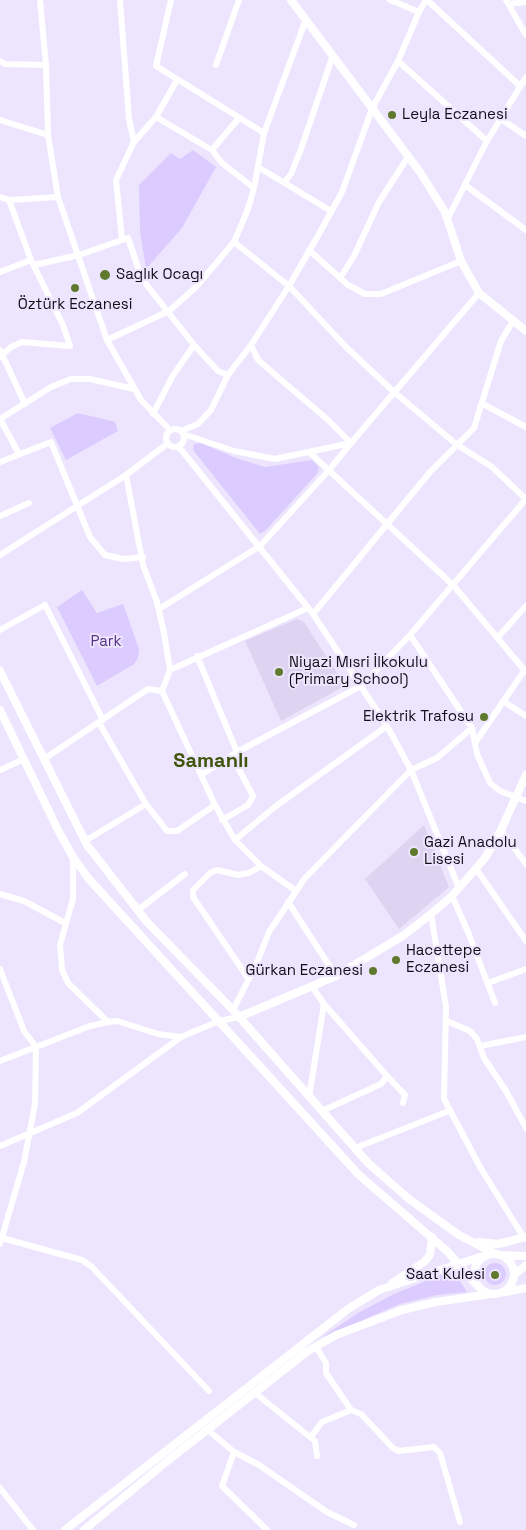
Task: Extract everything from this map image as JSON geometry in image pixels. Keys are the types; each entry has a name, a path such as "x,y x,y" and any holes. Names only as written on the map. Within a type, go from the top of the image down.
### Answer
{"main road":[{"path":"294,1 408,157 445,212 461,261 479,293 526,331"},
{"path":"0,671 85,841 138,910 233,1010 354,1148 409,1200 459,1235 500,1255 510,1262 514,1275"},
{"path":"0,710 73,857 118,913 219,1021 358,1175 432,1237 460,1263 484,1292 491,1294"},
{"path":"239,1017 313,988 336,976 404,935 431,914 452,896 477,870 501,830 526,775"},
{"path":"459,1235 486,1244 498,1244 525,1238"},
{"path":"66,1530 305,1340 348,1309 424,1262 430,1255 432,1237"},
{"path":"379,1290 486,1255 526,1256"},
{"path":"475,1283 476,1264 486,1255"},
{"path":"504,1292 509,1288 514,1275 526,1265"},
{"path":"84,1530 255,1393 316,1347 336,1335 402,1310 436,1302 526,1288"}],"street":[{"path":"40,0 46,65 48,135 58,197 107,340 134,389 153,414 170,430"},
{"path":"120,0 129,118 134,142"},
{"path":"171,0 156,66 264,133"},
{"path":"216,65 238,0"},
{"path":"390,0 419,12"},
{"path":"182,432 198,424 211,410 228,375 251,345 289,286 342,192 372,109 398,62 426,0 520,86"},
{"path":"526,2 507,2 526,35"},
{"path":"107,340 169,311 196,287 234,242 248,209 254,188 264,133 306,19"},
{"path":"284,183 291,174 301,149 333,54"},
{"path":"0,61 5,64 46,65"},
{"path":"398,62 487,141"},
{"path":"447,220 487,141 526,77"},
{"path":"122,239 116,180 134,142 156,117 177,80"},
{"path":"156,117 212,150 222,163 254,188"},
{"path":"212,150 239,118"},
{"path":"502,119 526,136"},
{"path":"0,120 48,135"},
{"path":"340,278 354,256 379,202 408,157"},
{"path":"258,168 331,211"},
{"path":"465,185 526,230"},
{"path":"0,197 9,200 58,197"},
{"path":"9,200 32,262 63,325 70,346 22,342 1,354 26,404"},
{"path":"0,272 32,262 79,255 128,238 142,279 194,345 218,371 228,375"},
{"path":"201,775 235,754 361,686 410,635 526,499 492,467 456,444 394,392 346,347 289,286 234,242"},
{"path":"309,250 340,278 365,294 381,294 461,261"},
{"path":"159,609 260,546 329,470 479,293"},
{"path":"314,614 456,444 474,428 501,341 513,321"},
{"path":"153,414 172,377 194,345"},
{"path":"251,345 258,360 328,420 351,443"},
{"path":"19,454 0,419 51,387 71,379 90,379 134,389"},
{"path":"483,404 526,427"},
{"path":"167,444 166,435 170,430 176,429 262,458 274,459 351,443"},
{"path":"167,444 179,447 184,442 182,432"},
{"path":"0,462 51,442 90,537 105,556 123,559 143,557"},
{"path":"0,555 126,475 167,444"},
{"path":"179,447 314,614 387,726 411,770 459,888"},
{"path":"310,453 453,585 525,671 475,743"},
{"path":"126,475 143,565 159,609 170,670 162,691 222,820 235,840 261,866 296,891"},
{"path":"0,516 29,503"},
{"path":"0,630 45,605 101,721 146,804 163,827 171,832 177,831 215,805"},
{"path":"498,637 526,606"},
{"path":"170,670 308,608"},
{"path":"410,635 472,728 475,743 490,782 500,791 526,801"},
{"path":"198,656 253,796 248,805 222,820"},
{"path":"44,759 148,689 162,691"},
{"path":"503,702 526,716"},
{"path":"235,840 276,806 387,726"},
{"path":"233,1010 269,932 312,870 411,770 437,758 472,728"},
{"path":"0,770 24,759"},
{"path":"85,841 146,804"},
{"path":"501,830 526,864"},
{"path":"73,857 73,899 60,945 62,970 68,983 108,1022"},
{"path":"248,978 196,901 193,890 210,873 217,870 238,875 249,873 261,866"},
{"path":"477,870 526,941"},
{"path":"138,910 185,874"},
{"path":"0,894 24,900 65,923"},
{"path":"452,896 495,1003"},
{"path":"288,902 336,976"},
{"path":"431,914 445,990 447,1020 443,1092 449,1111 525,1238"},
{"path":"0,969 24,1031 36,1047 35,1104 30,1133 24,1162 1,1241 82,1260 92,1267 209,1391"},
{"path":"488,983 526,969"},
{"path":"313,988 324,1004 405,1095 403,1103"},
{"path":"309,1097 324,1004"},
{"path":"0,1146 77,1113 181,1037 219,1021 239,1017"},
{"path":"447,1020 470,1031 478,1039 484,1058 506,1090 526,1128"},
{"path":"0,1062 90,1026 108,1022 117,1021 158,1034 181,1037"},
{"path":"480,1046 526,1038"},
{"path":"322,1111 381,1084 387,1076"},
{"path":"354,1148 449,1111"},
{"path":"316,1347 326,1362 326,1373 350,1410 361,1414 393,1448 399,1451 434,1447 440,1453 460,1522"},
{"path":"255,1393 311,1437 318,1456"},
{"path":"311,1437 322,1422 350,1410"},
{"path":"208,1430 234,1452 259,1465 327,1512 354,1525"},
{"path":"234,1452 222,1486 267,1530"},
{"path":"0,1488 33,1530"}],"shaded area":[{"path":"297,619 304,622 343,682 341,688 281,721 245,641"},
{"name":"Gazi Anadolu Lisesi","path":"424,825 449,887 399,929 365,879"}],"green space":[{"path":"193,150 216,167 182,228 146,269 140,232 139,185 171,153 180,159"},
{"path":"78,413 115,422 118,431 66,460 50,428"},
{"path":"201,443 236,458 265,467 312,460 319,467 317,474 265,531 260,534 193,450 194,444"},
{"name":"Park","path":"82,590 97,613 123,604 139,649 138,658 134,664 97,686 57,607"},
{"path":"495,1263 503,1266 506,1274 503,1282 495,1285 487,1282 484,1274 487,1266"},
{"path":"453,1270 467,1292 437,1295 400,1304 321,1338 358,1313 394,1294"}],"place":[{"name":"Leyla Eczanesi","path":"392,115"},
{"name":"Saglık Ocagı","path":"105,275"},
{"name":"Öztürk Eczanesi","path":"75,288"},
{"name":"Niyazi Mısri İlkokulu (Primary School)","path":"279,672"},
{"name":"Elektrik Trafosu","path":"484,717"},
{"name":"Gazi Anadolu Lisesi","path":"414,852"},
{"name":"Hacettepe Eczanesi","path":"396,960"},
{"name":"Gürkan Eczanesi","path":"373,971"},
{"name":"Saat Kulesi","path":"495,1275"}],"district":[{"name":"Samanlı","path":"211,762"}]}
